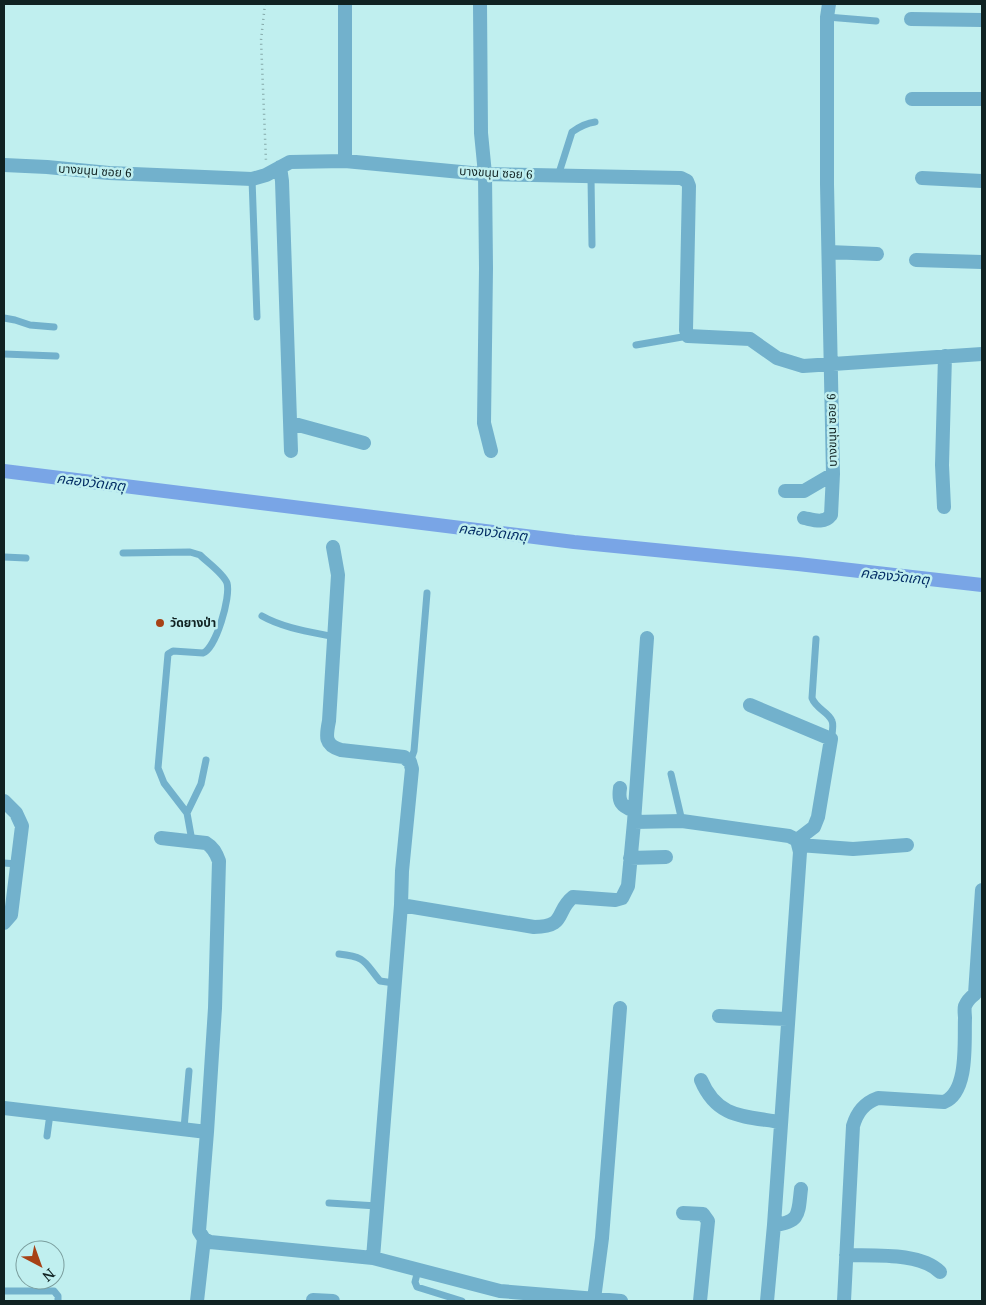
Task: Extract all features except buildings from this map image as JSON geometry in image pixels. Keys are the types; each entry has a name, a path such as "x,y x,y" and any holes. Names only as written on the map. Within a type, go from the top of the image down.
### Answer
{"street":[{"path":"345,4 345,160"},
{"path":"480,4 481,133 485,174 486,268 484,422 491,451"},
{"name":"บางขนุน ซอย 6","path":"785,491 804,491 833,474 830,363 828,11"},
{"path":"911,19 982,20"},
{"path":"912,99 982,99"},
{"name":"บางขนุน ซอย 6","path":"4,165 109,173 252,179 266,175 290,162 345,160 485,174 681,178 687,181 689,186 686,330 688,336"},
{"path":"280,168 291,451"},
{"path":"922,178 982,181"},
{"path":"829,252 877,254"},
{"path":"916,260 982,262"},
{"path":"688,336 750,339 777,358 803,366 982,354"},
{"path":"944,507 942,465 945,356"},
{"path":"291,423 364,443"},
{"path":"804,518 823,521 828,519 830,515 833,474"},
{"path":"333,547 338,575 329,721 326,736 328,742 333,748 341,750 404,757 410,762 412,769 402,871 401,905 373,1258"},
{"path":"401,905 534,927 547,927 554,924 569,900 574,897 615,900 622,898 628,886 647,638"},
{"path":"750,704 831,739 818,817 814,827 798,843 774,1225 767,1301"},
{"path":"620,788 618,798 620,803 634,816 789,836 798,843 853,849 906,844"},
{"path":"4,801 16,813 22,826 10,863 11,915 4,923"},
{"path":"161,838 206,842 211,846 219,861 214,1008 207,1132 198,1231 204,1239 210,1242 373,1258 418,1270 499,1296 621,1301"},
{"path":"630,858 666,857"},
{"path":"844,1301 853,1126 862,1108 869,1101 878,1098 944,1102 954,1096 960,1086 965,1006 979,994 982,890"},
{"path":"594,1299 602,1238 620,1008"},
{"path":"718,1016 787,1019"},
{"path":"701,1080 713,1101 728,1112 780,1122"},
{"path":"4,1108 207,1132"},
{"path":"774,1225 788,1223 796,1217 801,1189"},
{"path":"683,1213 703,1214 708,1220 700,1301"},
{"path":"197,1301 204,1239"},
{"path":"846,1255 916,1259 934,1265 940,1272"},
{"path":"313,1300 333,1301"}],"lane":[{"path":"828,11 876,20"},
{"path":"558,176 572,132 595,122"},
{"path":"591,177 592,245"},
{"path":"252,179 257,317"},
{"path":"4,318 30,325 54,327"},
{"path":"636,345 688,336"},
{"path":"4,354 56,356"},
{"path":"122,553 195,553 200,555 223,577 227,584 228,593 222,616 218,631 210,648 202,654 174,651 168,654 158,768 164,783 187,813 192,841"},
{"path":"4,558 26,558"},
{"path":"410,762 414,751 427,593"},
{"path":"262,616 306,631 335,637"},
{"path":"816,640 812,698 814,703 831,719 831,739"},
{"path":"187,813 201,784 206,760"},
{"path":"671,774 682,821"},
{"path":"339,954 360,958 369,965 380,981 394,983"},
{"path":"184,1128 189,1071"},
{"path":"47,1136 50,1114"},
{"path":"329,1203 377,1206"},
{"path":"418,1270 415,1282 417,1287 462,1301"},
{"path":"4,1291 54,1291 58,1296 58,1301"}],"path":[{"path":"265,4 261,40 266,175"}],"waterway":[{"name":"คลองวัดเกตุ","path":"4,471 574,542 798,564 982,585"}],"place":[{"name":"วัดยางป่า","path":"160,623"}]}
